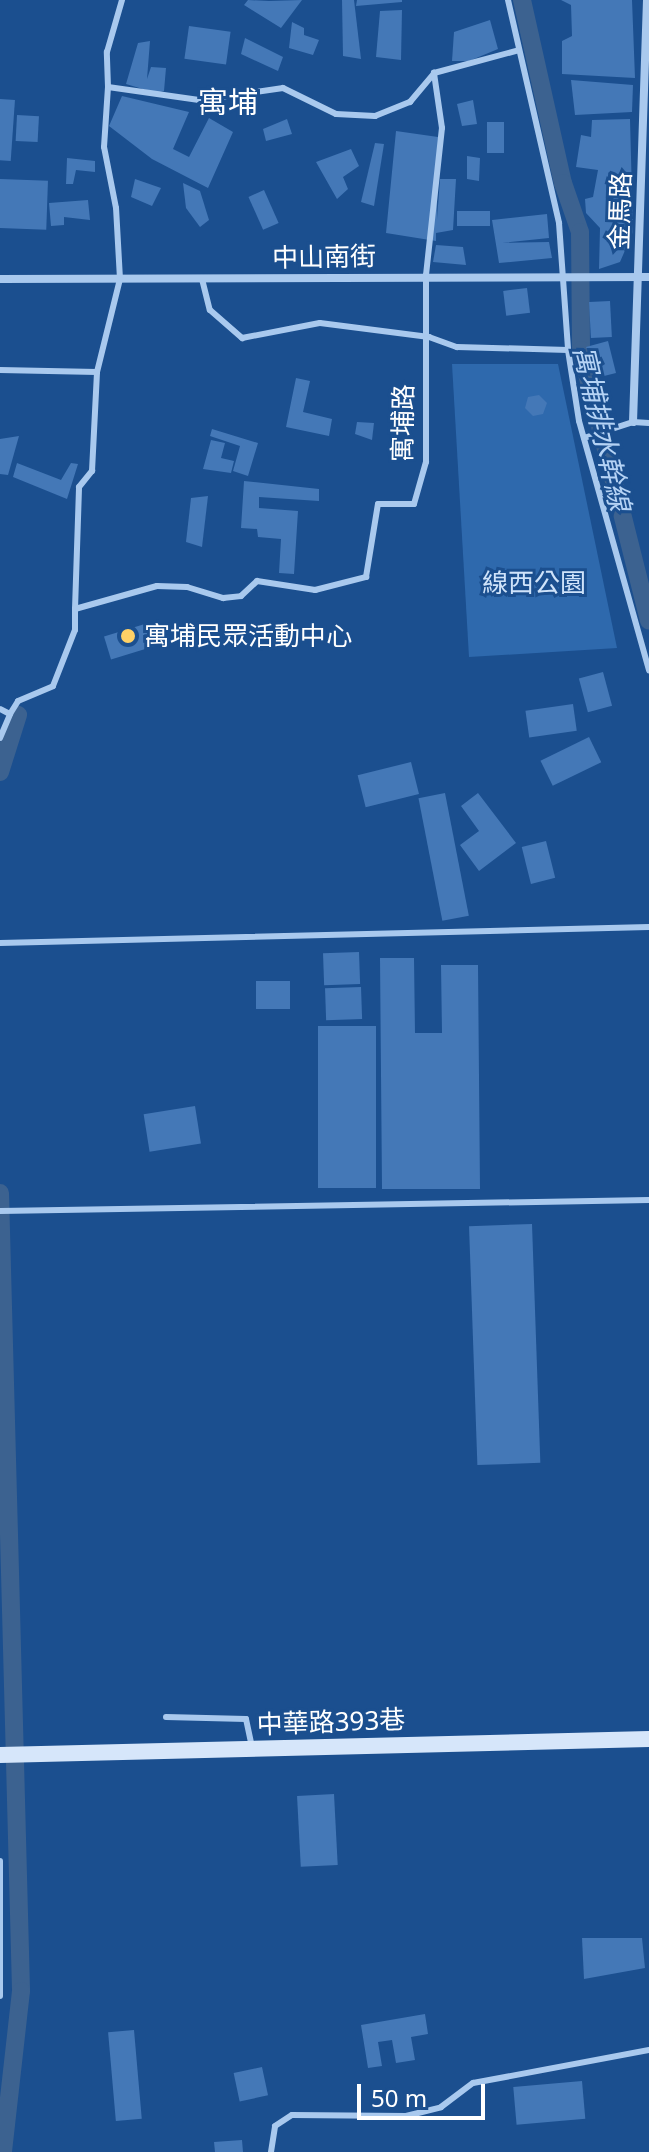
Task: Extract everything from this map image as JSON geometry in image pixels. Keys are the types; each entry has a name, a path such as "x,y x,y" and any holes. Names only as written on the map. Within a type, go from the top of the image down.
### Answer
{"street":[{"name":"金馬路","path":"633,422 647,0"},
{"name":"中山南街","path":"0,279 426,275 649,277"},
{"name":"中華路393巷","path":"7,1755 649,1739"}],"lane":[{"path":"0,738 18,701 53,686 75,630 79,487 92,471 97,372 120,279 116,208 104,147 107,52 122,0"},
{"path":"508,0 559,223 568,350 584,438 649,670"},
{"path":"108,87 199,100 283,88 336,114 375,116 410,102 434,73 519,50"},
{"name":"寓埔路","path":"75,609 157,586 187,587 223,598 241,596 257,581 315,590 366,577 378,504 414,504 426,462 422,394 429,337 426,275 442,128 434,73"},
{"path":"202,279 210,310 242,338 320,323 429,337 457,347 568,350"},
{"path":"0,370 97,372"},
{"path":"584,438 633,422 649,423"},
{"path":"0,709 10,714"},
{"path":"0,943 649,927"},
{"path":"0,1211 649,1200"},
{"path":"166,1717 246,1719 252,1748"},
{"path":"0,1861 0,1996"},
{"path":"271,2152 275,2126 292,2115 406,2116 441,2107 473,2083 649,2050"}],"green space":[{"name":"線西公園","path":"452,364 558,364 617,648 469,657"}],"building":[{"path":"248,0 302,0 281,28 244,5"},
{"path":"342,0 354,0 361,59 343,56"},
{"path":"357,0 402,0 402,2 356,6"},
{"path":"561,0 632,0 635,78 562,74 562,41 572,36 571,5"},
{"path":"402,10 401,60 376,57 380,11"},
{"path":"490,20 498,49 469,61 452,61 454,32"},
{"path":"292,22 304,28 304,35 319,40 313,55 289,48"},
{"path":"189,26 231,32 226,65 184,59"},
{"path":"245,38 283,57 278,71 241,54"},
{"path":"150,41 147,79 151,67 166,68 164,91 156,93 126,84 138,43"},
{"path":"571,80 633,85 632,112 575,115"},
{"path":"122,96 189,112 173,149 189,157 209,118 233,132 208,188 152,159 109,126"},
{"path":"0,99 15,100 11,161 0,160"},
{"path":"473,100 477,124 462,126 457,104"},
{"path":"17,115 39,116 38,142 16,141"},
{"path":"287,119 292,134 266,141 263,129"},
{"path":"630,119 633,232 620,262 599,269 600,228 586,213 585,199 593,197 598,170 576,167 581,135 591,137 592,120"},
{"path":"487,122 504,122 504,153 487,153"},
{"path":"396,131 438,137 437,219 440,179 456,179 453,230 436,233 436,241 386,233"},
{"path":"375,143 384,144 374,206 361,202"},
{"path":"351,149 359,166 343,177 348,189 337,199 316,162"},
{"path":"467,156 480,158 479,181 467,179"},
{"path":"67,158 95,161 95,172 76,170 73,184 66,184"},
{"path":"0,179 48,181 46,230 0,228"},
{"path":"135,179 161,188 152,206 131,197"},
{"path":"183,183 200,191 209,220 200,227 186,208"},
{"path":"264,190 279,223 263,230 248,197"},
{"path":"88,200 90,220 64,217 64,225 51,226 49,203"},
{"path":"457,211 490,211 490,226 457,226"},
{"path":"547,214 549,238 502,243 549,242 552,258 499,263 492,220"},
{"path":"436,245 463,247 466,265 433,262"},
{"path":"527,288 530,313 506,316 503,291"},
{"path":"610,301 612,337 591,338 589,302"},
{"path":"608,341 616,373 600,377 586,347"},
{"path":"296,378 310,381 303,412 332,419 329,436 286,427"},
{"path":"539,395 547,403 543,414 533,416 525,408 528,397"},
{"path":"357,422 374,423 372,440 355,434"},
{"path":"212,429 258,443 248,476 233,471 240,446 210,436"},
{"path":"19,436 8,475 0,474 0,439"},
{"path":"211,440 225,443 221,458 234,461 231,473 203,469"},
{"path":"17,463 61,480 71,463 78,464 67,499 13,477"},
{"path":"244,481 319,489 319,501 259,497 259,508 298,511 294,574 279,573 281,539 258,537 257,529 241,528"},
{"path":"208,496 202,547 186,542 191,498"},
{"name":"寓埔民眾活動中心","path":"148,623 155,646 111,659 104,636"},
{"path":"603,672 612,706 588,712 579,678"},
{"path":"573,704 577,731 529,737 525,711"},
{"path":"589,737 601,762 553,786 540,761"},
{"path":"411,762 419,794 366,807 358,775"},
{"path":"445,793 469,916 442,921 418,798"},
{"path":"478,793 516,843 479,871 460,845 479,831 461,806"},
{"path":"546,841 555,878 531,884 522,847"},
{"path":"359,952 360,984 324,985 323,953"},
{"path":"380,958 414,958 415,1033 442,1033 441,965 478,965 480,1189 382,1189"},
{"path":"256,981 290,981 290,1009 256,1009"},
{"path":"361,987 362,1019 326,1020 325,988"},
{"path":"318,1026 376,1026 376,1188 318,1188"},
{"path":"195,1106 201,1144 150,1152 144,1114"},
{"path":"532,1224 540,1463 477,1465 469,1226"},
{"path":"334,1794 338,1865 301,1867 297,1796"},
{"path":"582,1938 642,1938 645,1968 584,1979"},
{"path":"425,2014 428,2034 411,2037 415,2060 396,2063 392,2040 378,2042 382,2066 368,2068 361,2025"},
{"path":"134,2030 142,2119 116,2121 108,2032"},
{"path":"262,2067 268,2095 240,2101 234,2073"},
{"path":"582,2081 585,2119 517,2125 513,2087"},
{"path":"242,2140 243,2152 215,2152 214,2142"}],"waterway":[{"name":"寓埔排水幹線","path":"522,0 563,183 580,232 581,350 649,621"},
{"path":"0,772 18,715"},
{"path":"0,1193 21,1991 3,2152"}],"place":[{"name":"寓埔民眾活動中心","path":"128,636"}],"district":[{"name":"寓埔","path":"228,102"}]}
